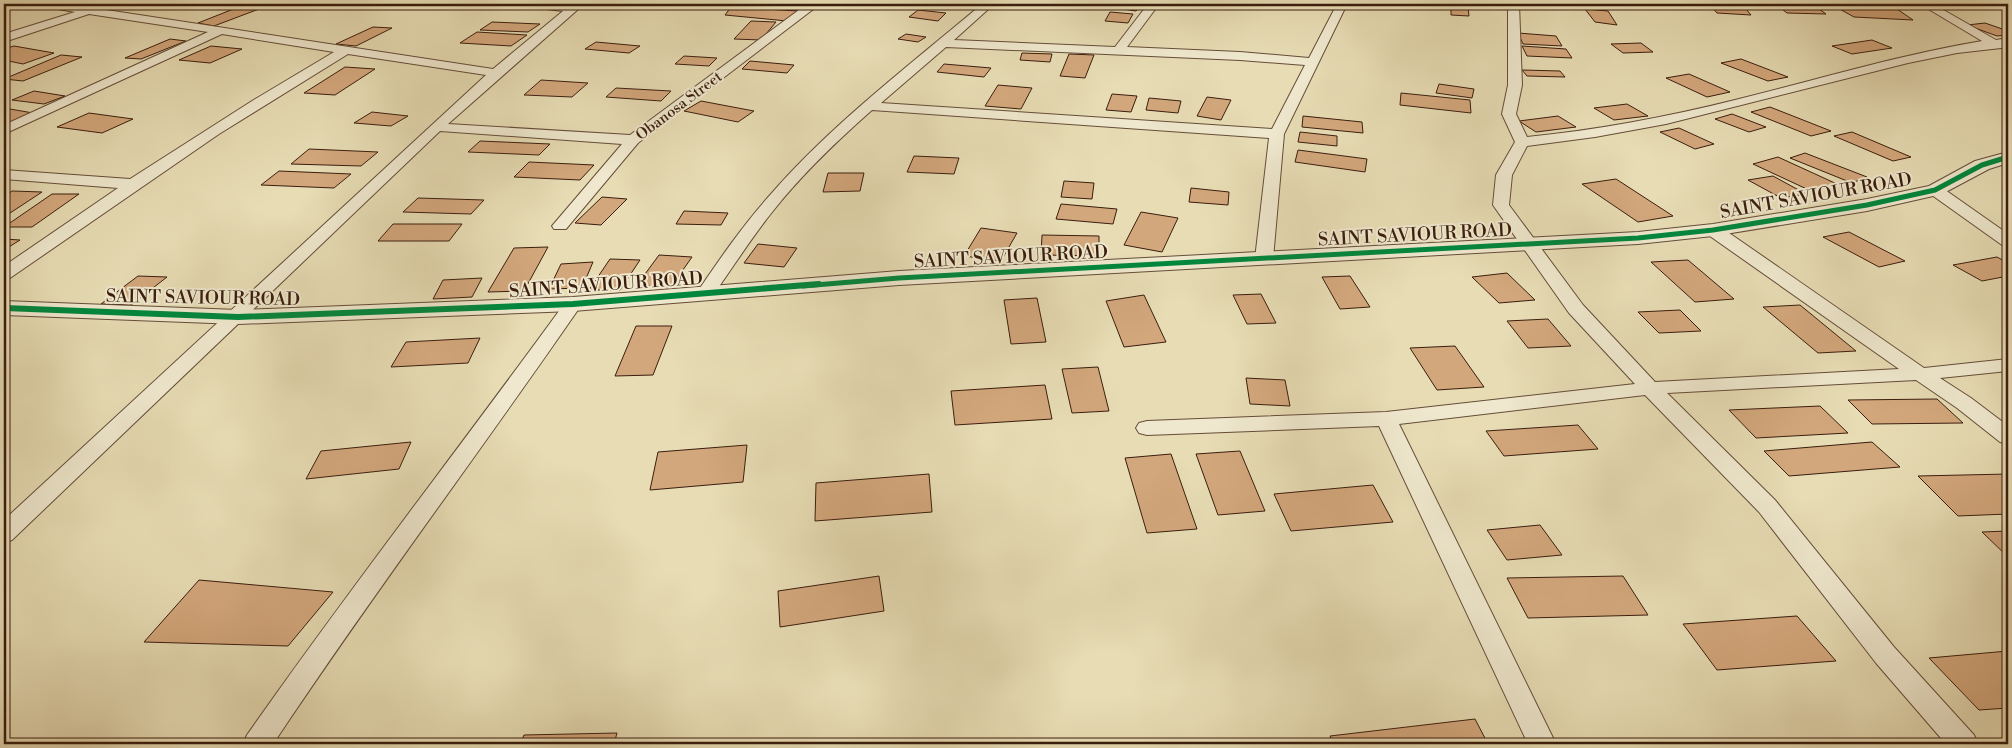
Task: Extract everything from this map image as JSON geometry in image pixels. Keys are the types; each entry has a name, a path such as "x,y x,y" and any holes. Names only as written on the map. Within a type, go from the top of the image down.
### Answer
{"street":[{"path":"47,4 496,73"},
{"path":"530,4 576,6"},
{"name":"Obanosa Street","path":"560,226 633,140 814,4"},
{"path":"705,294 776,197 832,139 988,4"},
{"path":"1118,51 1154,4"},
{"path":"1264,259 1277,134 1342,4"},
{"path":"1513,4 1515,85 1509,114 1522,142"},
{"path":"1925,4 2004,45"},
{"path":"4,534 238,316 436,127 496,73 576,6"},
{"path":"4,38 87,11"},
{"path":"4,130 220,31"},
{"path":"944,43 1240,56 1312,62"},
{"path":"1522,142 1623,130 1679,118 1941,50 2004,45"},
{"path":"4,274 132,184 264,97 344,51"},
{"path":"869,106 1277,134"},
{"path":"436,127 633,140"},
{"path":"1522,142 1504,174 1501,205 1576,309 1650,388 1767,506 1885,655 1964,744"},
{"name":"SAINT SAVIOUR ROAD","path":"4,308 238,316 573,304 899,278 1638,238 1713,230 1867,205 1934,190 1982,166 2008,156"},
{"path":"4,174 132,184"},
{"path":"1934,190 2008,241"},
{"path":"1713,230 1851,328 1964,403 2008,437"},
{"path":"257,744 311,665 482,433 573,304"},
{"path":"1147,428 1386,419 1650,388 1920,374 2008,365"},
{"path":"1386,419 1542,744"}],"building":[{"path":"1112,4 1143,4 1136,11 1109,7"},
{"path":"1451,5 1468,7 1469,16 1451,15"},
{"path":"1777,5 1815,6 1826,14 1787,13"},
{"path":"241,6 259,9 214,26 198,23"},
{"path":"731,7 799,11 787,21 725,15"},
{"path":"1712,7 1746,9 1751,15 1717,13"},
{"path":"1836,7 1897,9 1913,20 1854,17"},
{"path":"1585,9 1608,11 1617,25 1595,22"},
{"path":"918,10 946,13 938,21 909,17"},
{"path":"1110,12 1133,14 1128,23 1105,21"},
{"path":"751,21 776,22 761,40 734,39"},
{"path":"492,22 540,24 528,32 480,30"},
{"path":"1985,23 2008,31 2008,35 1997,36 1967,25"},
{"path":"373,27 392,28 356,46 336,44"},
{"path":"477,32 527,35 511,46 460,43"},
{"path":"1518,33 1556,36 1562,46 1523,44"},
{"path":"906,34 926,37 918,42 898,39"},
{"path":"170,39 186,41 141,59 125,58"},
{"path":"1872,40 1892,48 1852,54 1832,46"},
{"path":"596,42 640,46 629,53 585,49"},
{"path":"1641,43 1653,52 1623,53 1611,44"},
{"path":"14,46 54,53 23,64 4,60 4,49"},
{"path":"211,46 242,49 210,63 179,60"},
{"path":"1522,46 1566,49 1572,58 1527,56"},
{"path":"1022,53 1052,54 1050,62 1020,60"},
{"path":"1069,54 1094,55 1085,78 1060,76"},
{"path":"61,55 82,57 23,81 4,79"},
{"path":"684,56 717,58 709,66 675,64"},
{"path":"1741,59 1788,77 1768,81 1721,63"},
{"path":"750,61 794,65 787,73 742,69"},
{"path":"944,64 991,68 984,77 937,72"},
{"path":"345,67 375,69 335,95 304,93"},
{"path":"1522,70 1560,71 1565,77 1527,76"},
{"path":"1689,74 1730,92 1707,97 1666,78"},
{"path":"541,80 588,83 572,97 524,95"},
{"path":"1439,84 1474,89 1472,98 1436,93"},
{"path":"998,85 1032,88 1021,109 985,106"},
{"path":"616,88 671,91 661,101 606,97"},
{"path":"34,91 65,96 44,104 12,100"},
{"path":"1401,93 1470,100 1471,113 1400,105"},
{"path":"1112,94 1137,96 1131,112 1106,110"},
{"path":"1207,97 1231,100 1221,120 1197,116"},
{"path":"1149,98 1181,101 1178,113 1146,110"},
{"path":"701,101 754,111 738,122 684,111"},
{"path":"1627,104 1648,116 1614,120 1594,108"},
{"path":"1770,107 1831,131 1811,136 1751,112"},
{"path":"4,108 39,114 10,126 4,124"},
{"path":"372,112 408,116 391,126 354,123"},
{"path":"89,113 133,119 102,133 57,127"},
{"path":"1732,114 1766,127 1749,132 1715,119"},
{"path":"1303,116 1362,122 1363,133 1302,127"},
{"path":"1558,116 1576,127 1536,132 1519,121"},
{"path":"1679,128 1714,144 1695,149 1660,132"},
{"path":"1300,132 1337,136 1337,146 1298,142"},
{"path":"1852,132 1911,157 1893,161 1834,136"},
{"path":"480,141 550,144 539,155 468,152"},
{"path":"309,149 378,152 361,166 291,164"},
{"path":"1298,150 1367,159 1365,172 1295,162"},
{"path":"1805,153 1867,177 1852,183 1790,158"},
{"path":"914,156 959,158 954,174 907,172"},
{"path":"1778,157 1837,184 1811,191 1753,164"},
{"path":"529,162 594,165 580,180 514,177"},
{"path":"279,171 351,174 334,188 261,185"},
{"path":"828,173 864,173 860,191 823,192"},
{"path":"1773,176 1806,194 1781,198 1748,180"},
{"path":"1616,179 1673,216 1638,222 1582,184"},
{"path":"1064,181 1094,183 1092,199 1061,197"},
{"path":"1191,188 1229,192 1228,205 1189,202"},
{"path":"12,191 42,192 4,217 4,197"},
{"path":"52,194 79,194 32,227 4,227"},
{"path":"602,197 627,199 601,225 575,223"},
{"path":"418,198 484,200 471,214 403,212"},
{"path":"1061,204 1117,209 1113,224 1056,219"},
{"path":"684,211 728,213 721,225 676,224"},
{"path":"1141,212 1178,218 1162,252 1124,245"},
{"path":"393,224 462,224 449,241 378,241"},
{"path":"981,228 1017,233 1001,261 964,256"},
{"path":"1849,232 1905,261 1879,267 1823,237"},
{"path":"1042,235 1099,236 1099,256 1041,255"},
{"path":"4,239 20,240 4,250"},
{"path":"758,244 797,248 784,267 744,263"},
{"path":"548,247 524,291 488,292 514,248"},
{"path":"659,255 692,257 671,287 637,285"},
{"path":"1997,257 2008,263 2008,276 1982,281 1953,265"},
{"path":"610,259 640,260 620,290 589,290"},
{"path":"1688,260 1734,299 1695,302 1651,262"},
{"path":"593,262 582,288 549,289 561,264"},
{"path":"1507,273 1535,300 1499,303 1472,277"},
{"path":"138,276 167,277 131,305 101,304"},
{"path":"1350,276 1370,307 1340,309 1322,277"},
{"path":"482,278 472,297 433,299 443,280"},
{"path":"1261,294 1276,323 1247,324 1233,295"},
{"path":"1144,295 1166,342 1124,347 1106,301"},
{"path":"1037,298 1046,342 1011,344 1004,300"},
{"path":"1800,305 1856,351 1818,353 1763,307"},
{"path":"1680,310 1701,331 1659,333 1638,312"},
{"path":"1548,319 1571,346 1528,348 1507,321"},
{"path":"636,326 672,326 653,375 615,376"},
{"path":"480,338 468,363 391,367 406,342"},
{"path":"1455,346 1484,387 1437,390 1410,348"},
{"path":"1098,367 1109,411 1072,413 1062,369"},
{"path":"1246,378 1285,380 1290,406 1250,404"},
{"path":"1045,385 1052,419 955,425 951,391"},
{"path":"1937,399 1963,423 1872,424 1848,400"},
{"path":"1820,406 1848,433 1756,438 1729,410"},
{"path":"1578,425 1598,449 1504,456 1486,431"},
{"path":"411,442 399,469 306,479 321,451"},
{"path":"1872,442 1900,467 1789,476 1764,451"},
{"path":"747,445 743,482 650,490 658,452"},
{"path":"1240,451 1265,511 1218,515 1196,454"},
{"path":"1171,454 1197,529 1147,533 1125,458"},
{"path":"929,474 932,512 815,521 816,483"},
{"path":"2008,474 2008,514 1958,516 1918,476"},
{"path":"1373,485 1393,522 1291,531 1274,494"},
{"path":"1540,525 1562,555 1507,560 1487,530"},
{"path":"2008,531 2008,557 1982,532"},
{"path":"879,576 884,611 780,627 778,591"},
{"path":"1623,576 1648,615 1528,618 1507,578"},
{"path":"199,580 333,592 288,646 144,642"},
{"path":"1797,616 1836,661 1717,670 1683,624"},
{"path":"2008,651 2008,708 1979,710 1929,658"},
{"path":"1475,719 1488,744 1334,744 1330,736"},
{"path":"617,733 614,744 520,744 524,735"},
{"path":"1171,740 1219,744 1171,744"}],"cycle path":[{"path":"4,308 238,317 573,304 899,278 1638,238 1713,230 1867,205 1935,190 1982,165 2008,157"}]}
